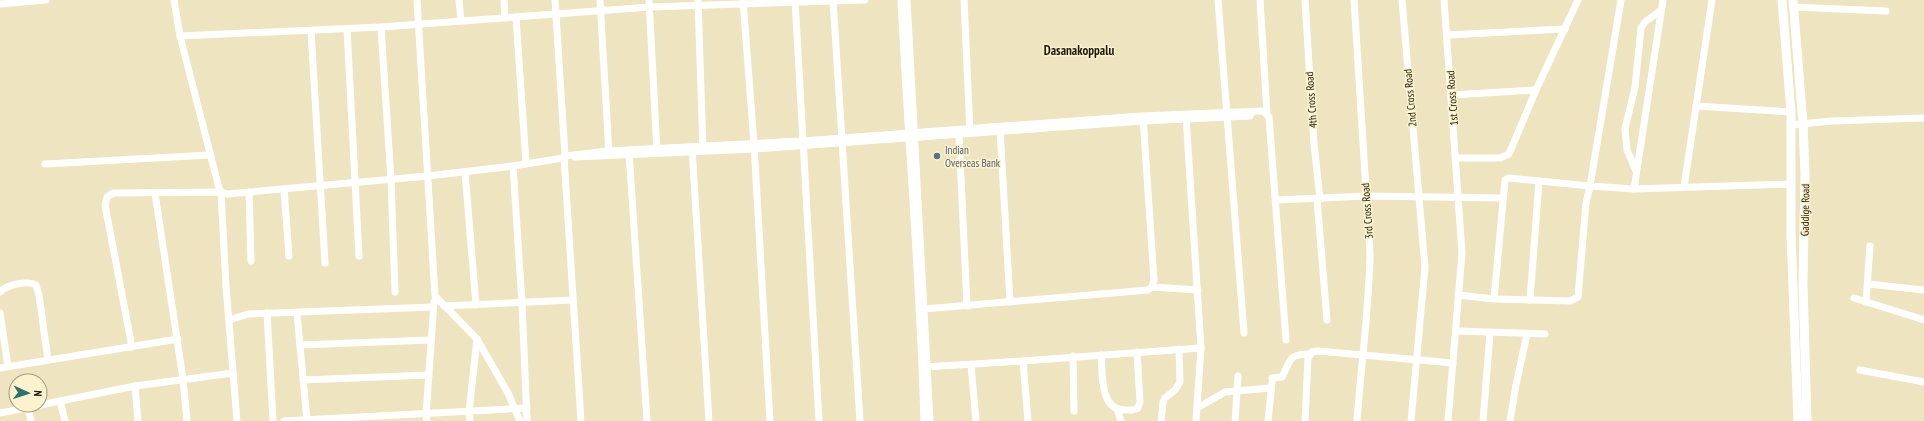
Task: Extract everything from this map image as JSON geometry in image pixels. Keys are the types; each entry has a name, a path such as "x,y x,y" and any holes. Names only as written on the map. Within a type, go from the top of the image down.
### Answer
{"main road":[{"name":"Gaddige Road","path":"1782,0 1791,112 1790,184 1798,421"},
{"name":"Gaddige Road","path":"1793,3 1803,124 1805,174 1803,285 1807,421"}],"street":[{"path":"0,4 17,1 46,0"},
{"path":"174,0 180,36 210,155 221,192 237,421"},
{"path":"417,0 435,296 428,375 427,418"},
{"path":"459,0 461,21"},
{"path":"504,0 505,18"},
{"path":"555,0 567,156 573,300 581,421"},
{"path":"600,0 609,154"},
{"path":"180,36 381,27 601,11 650,3 865,0"},
{"path":"901,0 924,309 924,421"},
{"path":"907,0 911,137 925,367 930,421"},
{"path":"964,0 970,132"},
{"path":"1218,0 1244,333"},
{"path":"1260,0 1266,113 1269,119 1286,340"},
{"name":"4th Cross Road","path":"1305,0 1327,320"},
{"name":"3rd Cross Road","path":"1354,0 1370,254 1370,289 1362,355 1357,421"},
{"name":"2nd Cross Road","path":"1402,0 1425,267 1411,421"},
{"name":"1st Cross Road","path":"1444,0 1452,95 1462,253 1448,421"},
{"path":"1456,158 1500,158 1509,154 1536,90 1578,0"},
{"path":"1458,295 1494,299 1570,301 1578,297 1586,203 1621,0"},
{"path":"1634,189 1663,0"},
{"path":"1684,187 1712,0"},
{"path":"795,1 819,421"},
{"path":"833,1 860,421"},
{"path":"743,2 754,147 770,421"},
{"path":"650,3 657,151"},
{"path":"698,3 702,149"},
{"path":"1793,3 1886,11"},
{"path":"1636,171 1627,150 1625,129 1635,87 1641,28 1645,22 1661,10"},
{"path":"516,17 526,163"},
{"path":"381,27 391,180 395,292"},
{"path":"347,29 358,256"},
{"path":"1447,35 1565,29"},
{"path":"311,31 325,263"},
{"path":"1452,95 1536,90"},
{"path":"1696,106 1791,112"},
{"path":"911,137 1143,119 1226,115 1263,111 1266,113"},
{"path":"1186,117 1201,348 1196,421"},
{"path":"1790,125 1832,121 1924,118"},
{"path":"1143,119 1154,280 1152,288"},
{"path":"1000,130 1010,302"},
{"path":"132,347 105,205 107,197 113,194 221,192 227,194 391,180 464,172 513,166 577,154 609,154 754,147 958,135 970,132"},
{"path":"958,135 967,306"},
{"path":"692,149 708,421"},
{"path":"629,153 647,421"},
{"path":"45,164 210,155"},
{"path":"513,166 522,302 527,421"},
{"path":"464,172 476,305"},
{"path":"1494,299 1502,198 1504,182 1507,178 1634,189 1790,184"},
{"path":"1530,300 1539,181"},
{"path":"284,189 289,256"},
{"path":"249,192 251,261"},
{"path":"155,193 184,379 187,421"},
{"path":"1275,197 1278,200 1366,196 1458,196 1502,198"},
{"path":"1866,302 1870,246"},
{"path":"0,292 8,287 30,283 36,285 39,295 48,360"},
{"path":"1868,284 1924,290"},
{"path":"924,309 1148,290 1152,288 1198,290"},
{"path":"435,296 477,339 516,410 520,421"},
{"path":"1854,298 1924,320"},
{"path":"444,306 573,300"},
{"path":"229,320 248,314 433,306"},
{"path":"0,313 8,366"},
{"path":"267,313 273,421"},
{"path":"298,313 307,421"},
{"path":"1456,331 1545,334"},
{"path":"1483,421 1490,333"},
{"path":"1510,421 1527,334"},
{"path":"0,368 178,339"},
{"path":"470,421 469,412 477,339"},
{"path":"300,345 431,340"},
{"path":"925,367 1201,348"},
{"path":"1161,421 1163,402 1165,398 1175,390 1180,382 1179,349"},
{"path":"1268,421 1272,376 1282,377 1292,358 1297,354 1310,354 1318,351 1453,363"},
{"path":"1101,355 1105,395 1109,403 1117,409 1136,410 1140,405 1137,352"},
{"path":"1305,421 1310,354"},
{"path":"1073,356 1074,411"},
{"path":"1022,361 1028,421"},
{"path":"971,365 976,421"},
{"path":"1860,370 1924,382"},
{"path":"48,404 135,386 233,373"},
{"path":"303,380 428,375"},
{"path":"1235,421 1238,376"},
{"path":"135,386 138,421"},
{"path":"1197,408 1226,392 1271,388"},
{"path":"60,401 65,421"},
{"path":"284,421 427,418 469,412 516,410 527,408"},
{"path":"1117,409 1120,421"}],"place":[{"name":"Indian Overseas Bank","path":"937,156"}],"district":[{"name":"Dasanakoppalu","path":"1079,50"}]}
